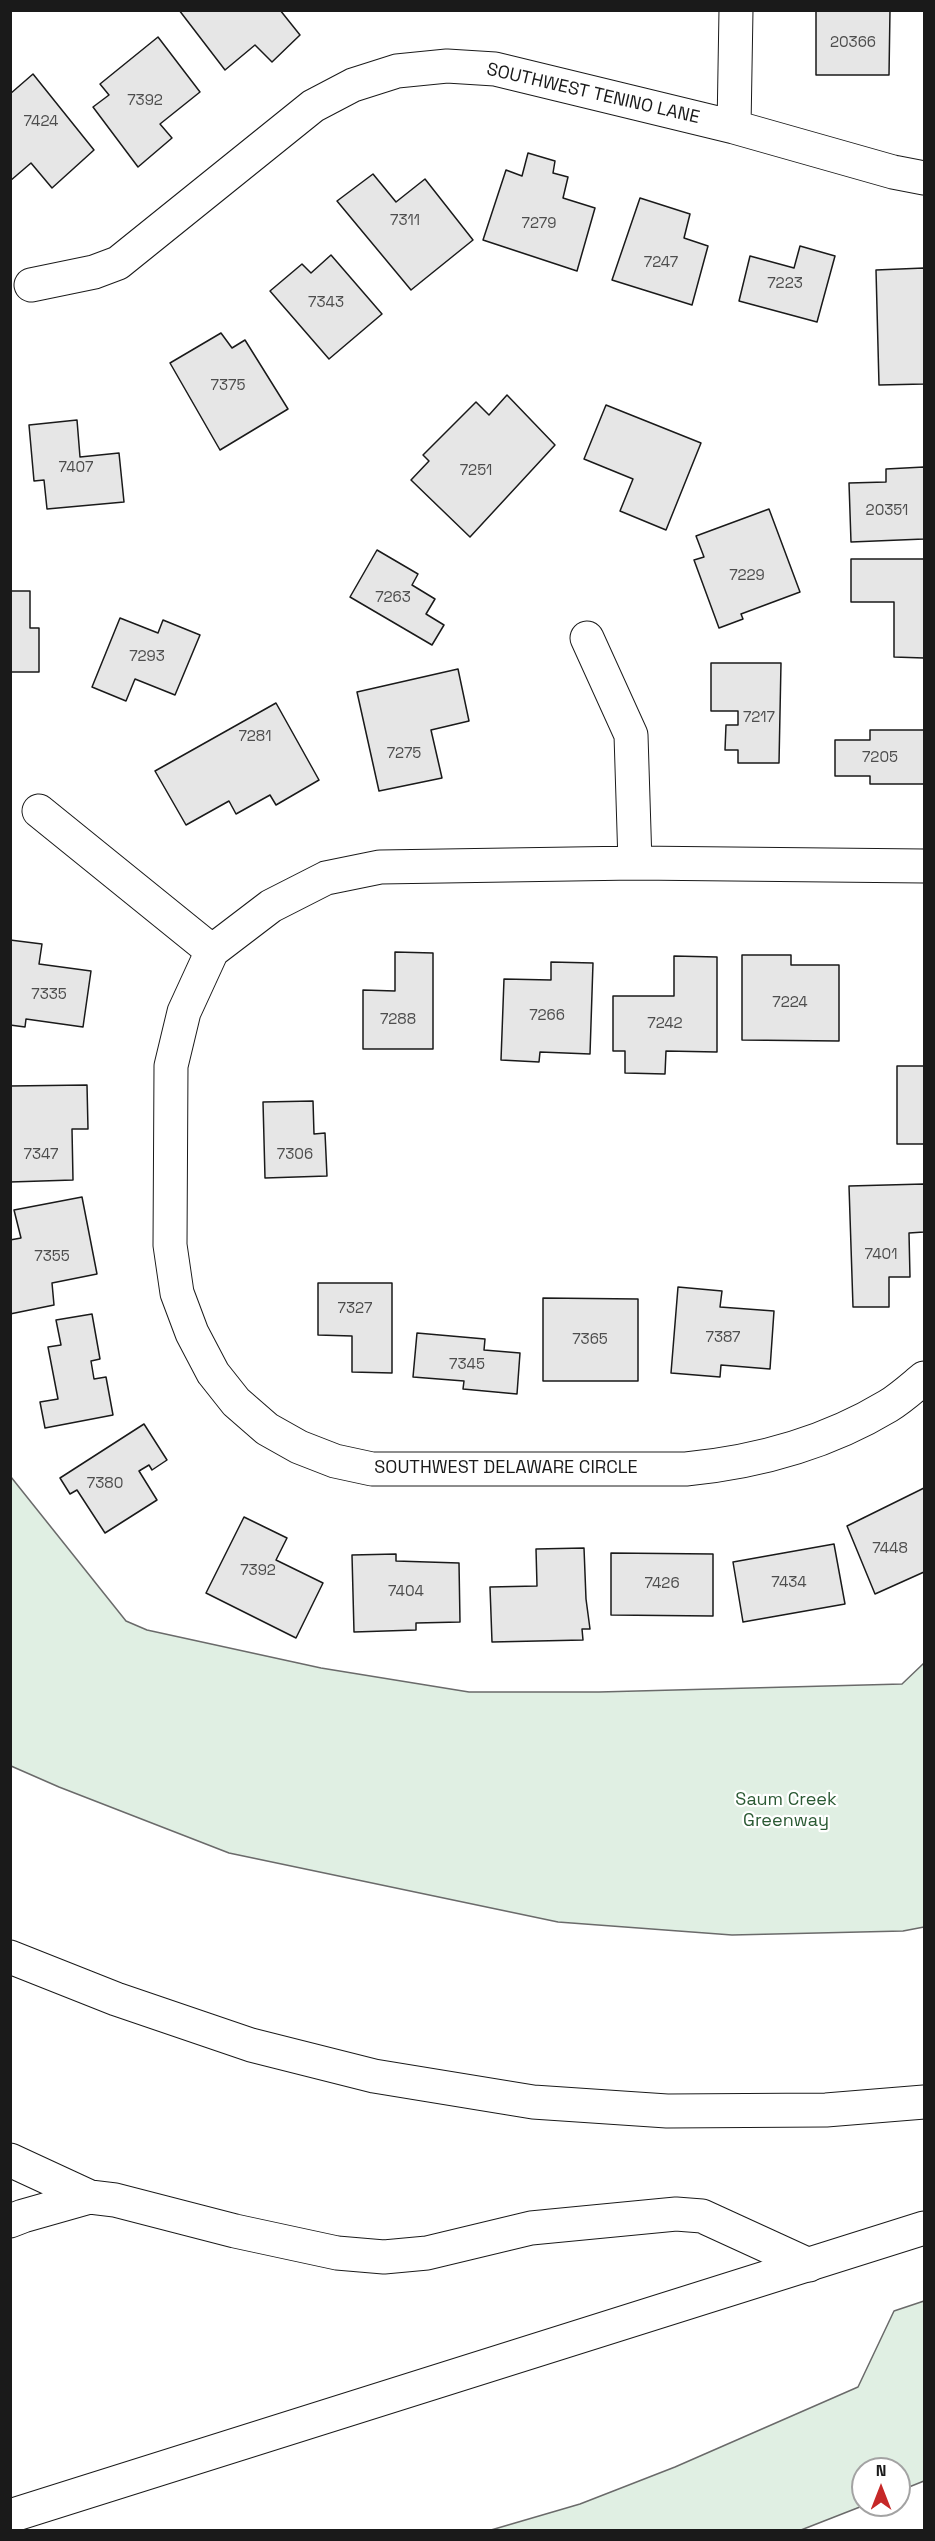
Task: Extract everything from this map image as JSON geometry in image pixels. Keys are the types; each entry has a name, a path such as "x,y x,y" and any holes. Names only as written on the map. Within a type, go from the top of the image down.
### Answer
{"main road":[{"path":"734,127 736,10"},
{"name":"SOUTHWEST TENINO LANE","path":"31,285 94,272 118,263 313,106 353,85 397,71 447,66 495,69 734,127 893,172 924,178"},
{"path":"587,638 631,735 635,863"},
{"path":"39,811 212,951"},
{"name":"SOUTHWEST DELAWARE CIRCLE","path":"924,866 635,863 380,867 326,878 271,906 212,951 184,1012 171,1066 170,1245 177,1293 202,1353 213,1373 236,1402 267,1429 298,1447 335,1461 372,1468 686,1469 734,1465 773,1455 842,1430 889,1405 924,1377"},
{"path":"10,1957 116,1999 251,2045 374,2076 533,2102 678,2111 826,2110 924,2102"},
{"path":"10,2160 90,2197 115,2200 235,2232 338,2253 384,2257 427,2253 531,2228 676,2214 702,2216 809,2265"},
{"path":"10,2222 23,2216 90,2197"},
{"path":"10,2516 924,2228"}],"green space":[{"name":"Saum Creek Greenway","path":"11,1477 126,1621 147,1630 321,1668 469,1692 599,1692 902,1684 924,1663 924,1927 903,1931 732,1935 558,1922 229,1853 11,1766"},
{"path":"924,2301 924,2481 911,2486 911,2457 851,2457 851,2510 801,2530 491,2530 580,2504 675,2467 858,2387 894,2311"}],"building":[{"path":"179,10 280,10 300,35 272,62 255,45 225,70"},
{"path":"816,10 890,10 889,75 816,75"},
{"path":"158,37 200,92 160,124 172,138 138,167 93,107 109,95 100,84"},
{"path":"33,74 94,150 52,188 31,163 10,181 10,94"},
{"path":"528,153 555,161 553,173 568,177 563,198 595,208 577,271 483,240 506,170 522,176"},
{"path":"373,174 396,202 425,179 473,240 411,290 337,201"},
{"path":"640,198 690,214 684,238 708,246 692,305 612,280"},
{"path":"800,246 835,256 817,322 739,301 750,256 794,268"},
{"path":"331,255 382,314 329,359 270,291 302,264 311,273"},
{"path":"924,268 924,384 879,385 876,270"},
{"path":"221,333 232,348 245,340 288,409 220,450 170,363"},
{"path":"507,395 555,445 470,537 411,480 429,461 423,455 476,402 489,415"},
{"path":"606,405 701,443 666,530 620,511 633,479 584,459"},
{"path":"77,420 80,457 119,453 124,502 47,509 44,480 34,481 29,425"},
{"path":"924,467 924,539 851,542 849,483 886,482 886,469"},
{"path":"769,509 800,592 741,614 743,619 719,628 694,560 704,557 696,536"},
{"path":"377,550 418,574 412,585 435,599 426,614 444,625 432,645 350,597"},
{"path":"851,559 924,559 924,658 894,657 894,602 851,602"},
{"path":"10,591 30,591 30,628 39,628 39,672 10,672"},
{"path":"120,618 158,633 163,620 200,635 175,695 135,679 126,701 92,687"},
{"path":"711,663 781,663 779,763 738,763 738,750 725,750 726,725 738,725 738,711 711,711"},
{"path":"458,669 469,721 431,730 442,778 379,791 357,692"},
{"path":"276,703 319,780 276,805 270,795 236,814 229,801 186,825 155,771"},
{"path":"870,730 924,730 924,784 870,784 870,776 835,776 835,740 870,740"},
{"path":"10,940 42,944 39,964 91,971 83,1027 26,1019 25,1027 10,1025"},
{"path":"395,952 433,953 433,1049 363,1049 363,990 395,991"},
{"path":"742,955 791,955 791,965 839,965 839,1041 742,1040"},
{"path":"674,956 717,957 717,1052 666,1051 665,1074 625,1073 625,1051 613,1051 613,996 674,996"},
{"path":"551,962 593,963 590,1054 540,1052 539,1062 501,1060 504,979 551,980"},
{"path":"897,1066 924,1066 924,1144 897,1144"},
{"path":"87,1085 88,1129 72,1129 73,1180 10,1182 10,1086"},
{"path":"313,1101 314,1134 325,1133 327,1176 265,1178 263,1102"},
{"path":"924,1184 924,1232 909,1233 910,1277 889,1277 889,1307 853,1307 849,1186"},
{"path":"82,1197 97,1274 52,1283 54,1305 10,1314 10,1240 21,1238 14,1210"},
{"path":"318,1283 392,1283 392,1373 352,1372 352,1336 318,1335"},
{"path":"678,1287 722,1291 720,1307 774,1311 770,1369 721,1365 720,1377 671,1373"},
{"path":"543,1298 638,1299 638,1381 543,1381"},
{"path":"92,1314 100,1359 91,1361 94,1379 106,1377 113,1415 45,1428 40,1402 58,1399 48,1347 61,1345 56,1320"},
{"path":"417,1333 485,1339 484,1350 520,1353 517,1394 463,1389 464,1381 413,1377"},
{"path":"144,1424 167,1460 152,1470 149,1465 139,1471 157,1500 105,1533 77,1490 70,1494 60,1478"},
{"path":"924,1488 924,1572 875,1594 847,1526"},
{"path":"244,1517 287,1538 276,1560 323,1583 296,1638 206,1593"},
{"path":"834,1544 845,1604 743,1622 733,1562"},
{"path":"584,1548 590,1629 582,1629 583,1640 492,1642 490,1587 537,1586 536,1549"},
{"path":"611,1553 713,1554 713,1616 611,1615"},
{"path":"396,1554 396,1561 459,1563 460,1622 416,1623 416,1630 354,1632 352,1555"}]}
